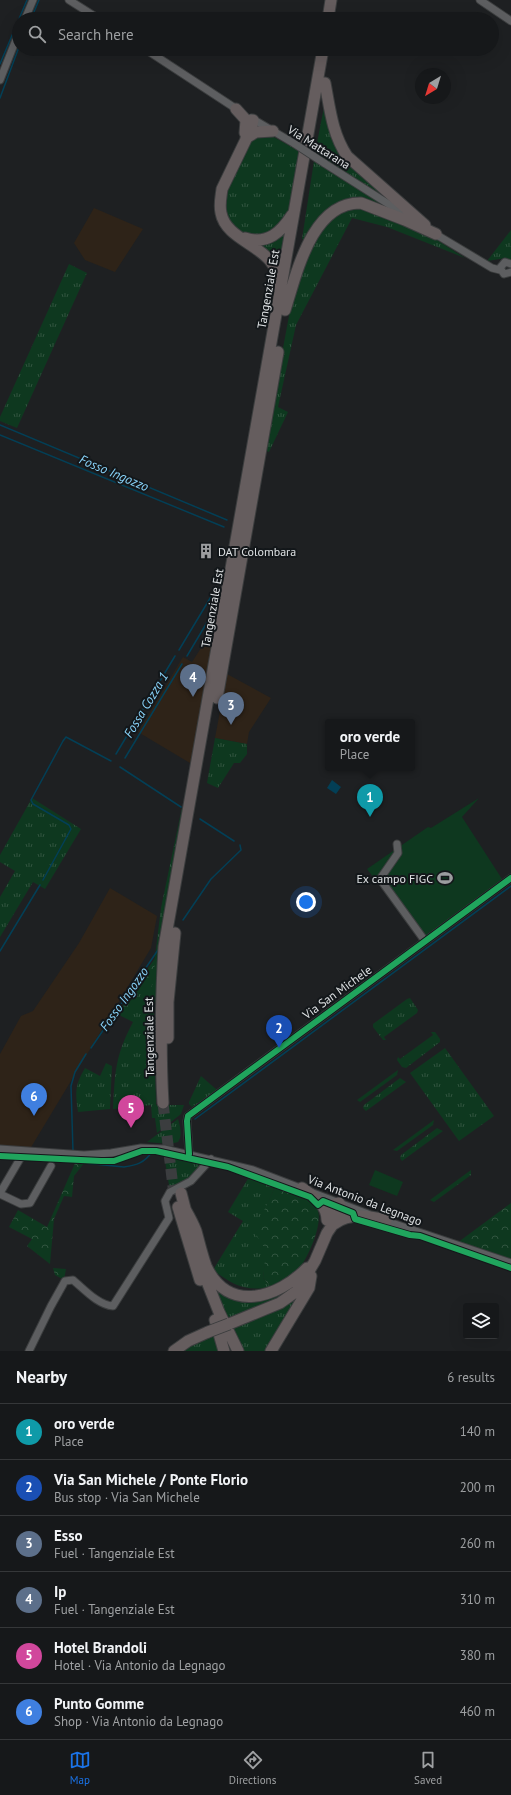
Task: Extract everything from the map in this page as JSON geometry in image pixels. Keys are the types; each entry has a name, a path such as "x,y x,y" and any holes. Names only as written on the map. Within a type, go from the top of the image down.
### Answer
{"highway":[{"path":"329,12 331,0"},
{"path":"336,12 339,0"},
{"name":"Tangenziale Est","path":"322,56 164,947 160,1003 160,1058 167,1103 168,1002 172,947 329,56"},
{"path":"325,82 334,131 338,142 347,156 436,234"},
{"path":"236,109 250,123 251,129 222,189 220,199 221,214 229,228 268,258 279,278 275,324"},
{"path":"244,141 247,137 256,132 273,131"},
{"path":"285,310 300,262 311,240 324,220 336,208 354,203 361,203 436,234"},
{"path":"242,238 256,241 270,238 283,229 295,211"},
{"path":"302,1188 318,1200 329,1225"},
{"path":"224,1351 214,1316 195,1266 178,1194 195,1229 206,1266 214,1278 232,1294 243,1296 264,1296 276,1292 302,1274 315,1261"},
{"path":"174,1351 188,1340 280,1303 291,1296 302,1284 315,1261 329,1225 341,1208 339,1203"},
{"path":"185,1209 209,1287 238,1351"},
{"path":"329,1225 341,1219 354,1216 369,1216 386,1220"},
{"path":"271,1351 309,1288 315,1261"},
{"path":"214,1316 232,1351"}],"street":[{"path":"27,12 33,0"},
{"path":"69,0 87,12"},
{"path":"480,0 498,12"},
{"path":"499,13 511,21"},
{"path":"0,80 12,50"},
{"path":"156,56 236,109"},
{"name":"Via Mattarana","path":"250,123 273,131 481,262 500,270 502,274 510,275"},
{"name":"Via Mattarana","path":"481,262 492,264 507,262 511,264"},
{"path":"500,270 503,263"},
{"path":"397,844 398,853 380,879 425,941"},
{"name":"Via San Michele","path":"189,1154 188,1116 511,878"},
{"name":"Via Antonio da Legnago","path":"0,1149 22,1156 84,1155 153,1147 189,1154 252,1170 386,1220 511,1263"},
{"path":"22,1156 0,1194 21,1204 30,1203 51,1166"},
{"path":"29,1351 65,1281 73,1280 99,1300 107,1305 113,1306 169,1218 165,1201 170,1192 191,1181 211,1159"}],"shaded area":[{"path":"94,208 143,229 115,272 85,260 74,243"},
{"path":"221,617 195,766 138,732 183,657 192,662"},
{"path":"227,674 271,698 249,732 247,744 215,738"},
{"path":"110,888 157,916 151,948 30,1149 0,1146 0,1054 21,1016 33,1011 79,943"}],"green space":[{"path":"324,107 328,128 338,151 401,207 315,153"},
{"path":"255,135 270,135 301,152 289,215 268,236 246,237 231,227 222,204 231,177"},
{"path":"314,161 399,215 354,201 304,240 302,239"},
{"path":"361,208 420,229 465,258 387,227 352,218 296,325 278,407 288,412 269,452 264,450 297,273 328,219 345,210"},
{"path":"511,230 511,261 506,258 487,261"},
{"path":"286,232 281,268 258,244"},
{"path":"69,264 87,273 17,428 0,421 0,417"},
{"path":"215,738 247,744 247,754 240,763 234,763 218,788 207,783"},
{"path":"32,798 81,829 45,889 33,882 0,937 0,897 15,871 0,862 0,855"},
{"path":"479,798 462,817 502,879 425,941 421,939 367,869 428,827 431,828"},
{"path":"182,807 185,808 160,953 154,1014 156,1105 184,1105 181,1114 157,1133 155,1118 152,1118 151,1105 113,1109 114,1085 119,1055 133,1022 117,1014 137,984 151,989 161,908"},
{"path":"156,957 151,990 137,984"},
{"path":"410,998 418,1010 417,1013 384,1037 386,1040 383,1040 373,1027 373,1024"},
{"path":"431,1032 435,1032 440,1039 440,1042 406,1068 402,1067 397,1060 398,1057 400,1059 433,1035"},
{"path":"445,1048 494,1116 459,1141 410,1073"},
{"path":"106,1063 112,1066 110,1109 78,1112 76,1099 77,1089 79,1079 85,1068 100,1076"},
{"path":"398,1070 397,1075 360,1102 357,1100"},
{"path":"201,1076 217,1090 192,1107 189,1102"},
{"path":"400,1078 406,1082 366,1111 363,1108 364,1105"},
{"path":"178,1119 181,1133 178,1142 170,1144 147,1142"},
{"path":"434,1120 433,1125 397,1151 393,1150"},
{"path":"437,1128 443,1131 402,1161 400,1158 401,1155"},
{"path":"164,1155 203,1164 191,1179 170,1191"},
{"path":"76,1161 85,1162 74,1176 72,1197 64,1196 54,1219 50,1264 27,1246 32,1239 9,1227 18,1210 47,1227"},
{"path":"375,1170 403,1182 397,1196 369,1185"},
{"path":"471,1170 471,1175 434,1202 430,1200"},
{"path":"249,1177 275,1187 255,1232 267,1250 263,1278 271,1287 254,1289 246,1288 227,1280 213,1270 243,1221 228,1212"},
{"path":"275,1187 297,1195 312,1203 316,1207 319,1221 310,1250 301,1266 288,1279 271,1287 263,1278 266,1250 254,1232"},
{"path":"511,1203 511,1261 457,1243"},
{"path":"53,1268 66,1269 64,1280 55,1275"},
{"path":"211,1280 230,1296 298,1283 275,1301 226,1319"},
{"path":"303,1289 266,1351 241,1351 229,1326"},
{"path":"213,1333 221,1351 177,1351"}],"water":[{"path":"332,780 341,787 336,794 327,788"}],"waterway":[{"path":"22,12 27,0"},
{"path":"34,12 39,0"},
{"path":"0,64 12,36"},
{"path":"0,98 16,56"},
{"name":"Fosso Ingozzo","path":"0,425 227,520"},
{"name":"Fossa Cozza 1","path":"0,435 224,527"},
{"name":"Fossa Cozza 1","path":"179,650 215,590"},
{"name":"Fosso Ingozzo","path":"187,656 215,609"},
{"name":"Fossa Cozza 1","path":"116,754 175,656"},
{"name":"Fosso Ingozzo","path":"125,758 182,664"},
{"name":"Fossa Cozza 1","path":"43,880 71,829 69,825 33,804 31,800 63,741 66,737 111,761"},
{"name":"Fosso Ingozzo","path":"120,767 181,807"},
{"name":"Fosso Ingozzo","path":"200,819 234,841"},
{"name":"Fosso Ingozzo","path":"183,920 211,879 241,850 240,845"},
{"name":"Fossa Cozza 1","path":"0,951 40,885"},
{"path":"195,1119 511,886"},
{"name":"Fosso Ingozzo","path":"91,1048 158,950"},
{"name":"Fosso Ingozzo","path":"73,1151 71,1086 75,1072 86,1054"},
{"path":"24,1157 124,1167 140,1163 152,1152"},
{"path":"0,1156 18,1158"}],"tunnel":[{"path":"163,1103 174,1195"}],"cycle path":[{"path":"189,1154 188,1116 511,878"},
{"path":"0,1156 114,1161 142,1151 156,1151 228,1167 310,1197 318,1205 323,1201 353,1213 355,1219 410,1235 420,1236 511,1268"}],"place":[{"name":"DAT Colombara","path":"206,551"},
{"name":"Ip","path":"193,697"},
{"name":"Esso","path":"231,725"},
{"name":"oro verde","path":"370,817"},
{"name":"Ex campo FIGC","path":"445,878"},
{"name":"Via San Michele / Ponte Florio","path":"279,1048"},
{"name":"Punto Gomme","path":"34,1116"},
{"name":"Hotel Brandoli","path":"131,1128"}]}
